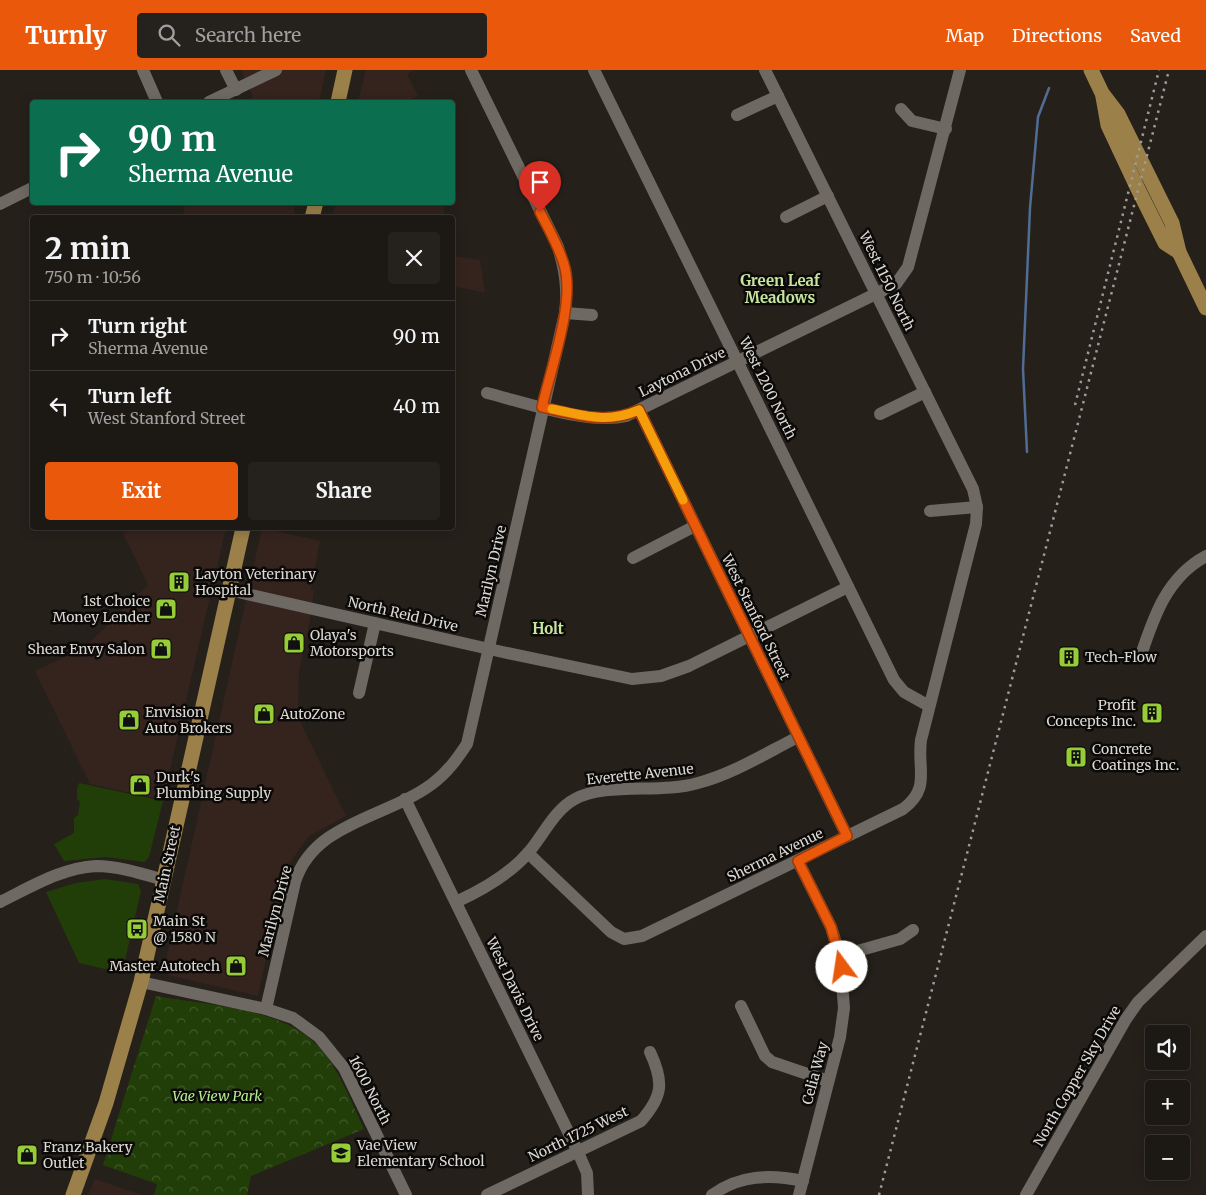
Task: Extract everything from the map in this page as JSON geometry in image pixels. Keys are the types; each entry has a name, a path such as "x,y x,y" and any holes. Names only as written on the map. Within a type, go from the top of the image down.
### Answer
{"main road":[{"path":"338,100 346,70"},
{"path":"1091,70 1102,93 1118,114 1172,223 1179,252 1206,308"},
{"name":"Main Street","path":"73,1195 106,1103 141,982 175,823 243,530"}],"street":[{"path":"143,70 156,100"},
{"path":"226,70 236,90"},
{"path":"214,100 276,70"},
{"name":"Marilyn Drive","path":"266,1009 294,882 299,868 307,856 332,834 430,786 444,775 467,744 542,407 565,313 567,294 565,269 558,247 471,70"},
{"name":"West 1200 North","path":"594,70 894,680 904,692 929,706"},
{"name":"West 1150 North","path":"765,70 925,392 972,489 977,507"},
{"name":"Laytona Drive","path":"488,393 593,418 611,419 639,410 896,284 908,267 946,130 960,70"},
{"path":"737,115 778,96"},
{"path":"900,110 912,121 946,130"},
{"path":"0,204 30,189"},
{"path":"786,217 828,196"},
{"path":"565,313 592,316"},
{"path":"880,414 925,392"},
{"name":"West Stanford Street","path":"639,410 847,836"},
{"path":"930,511 977,507"},
{"name":"Sherma Avenue","path":"528,853 611,932 624,939 642,936 903,809 914,800 921,787 918,758 929,706 976,524 977,507"},
{"path":"633,558 695,526"},
{"path":"1141,655 1156,612 1173,582 1206,556"},
{"name":"North Reid Drive","path":"229,590 488,649 632,679 660,676 689,666 848,587"},
{"path":"359,693 375,623"},
{"name":"Everette Avenue","path":"456,902 492,883 528,853 560,810 573,799 602,791 649,790 698,784 722,775 798,737"},
{"name":"West Davis Drive","path":"405,799 578,1152 587,1173 588,1195"},
{"name":"Celia Way","path":"798,861 831,927 840,956 844,1008 840,1037 799,1195"},
{"path":"0,902 53,876 76,869 98,866 164,880"},
{"path":"840,956 900,939 913,930"},
{"name":"North Copper Sky Drive","path":"1026,1195 1126,1019 1138,1002 1206,936"},
{"name":"1600 North","path":"141,982 266,1009 293,1018 306,1027 334,1054 344,1068 406,1195"},
{"path":"741,1006 765,1056 781,1067 828,1081"},
{"name":"North 1725 West","path":"487,1195 641,1121 653,1107 660,1090 658,1070 650,1052"},
{"path":"712,1195 748,1178 769,1176 803,1182"}],"shaded area":[{"path":"241,70 326,70 319,100 247,100 253,97"},
{"path":"366,70 414,70 407,74 418,96 409,100 358,100"},
{"path":"185,205 296,205 293,215 183,215"},
{"path":"335,205 444,205 444,215 333,215"},
{"path":"455,256 480,260 485,293 455,286"},
{"path":"130,530 226,530 163,800 90,784 35,671 84,648 148,585 123,533"},
{"path":"262,530 271,530 320,541 311,590 314,591 310,620 299,671 298,717 346,816 308,837 286,868 258,996 168,975 164,968"},
{"path":"95,1179 142,1195 88,1195"}],"green space":[{"path":"79,783 163,801 149,857 144,862 106,857 64,861 54,844 74,833 74,818 78,815 80,801 77,800"},
{"path":"105,879 138,884 141,891 122,973 79,963 46,892 76,883"},
{"name":"Vae View Park","path":"156,996 248,1011 291,1027 310,1038 325,1054 342,1081 364,1129 251,1176 247,1195 154,1195 157,1184 103,1165"}],"waterway":[{"path":"1027,452 1023,369 1030,208 1038,117 1049,88"}],"railway":[{"path":"1075,405 1159,70"},
{"path":"879,1195 1169,70"}],"slow traffic":[{"path":"552,409 593,418 611,419 626,416 639,410 683,500"}],"place":[{"name":"Layton Veterinary Hospital","path":"179,582"},
{"name":"1st Choice Money Lender","path":"166,609"},
{"name":"Olaya's Motorsports","path":"294,643"},
{"name":"Shear Envy Salon","path":"161,649"},
{"name":"Tech-Flow","path":"1069,657"},
{"name":"Profit Concepts Inc.","path":"1152,713"},
{"name":"AutoZone","path":"264,714"},
{"name":"Envision Auto Brokers","path":"129,720"},
{"name":"Concrete Coatings Inc.","path":"1076,757"},
{"name":"Durk's Plumbing Supply","path":"140,785"},
{"name":"Main St @ 1580 N","path":"137,929"},
{"name":"Master Autotech","path":"236,966"},
{"name":"Vae View Elementary School","path":"341,1153"},
{"name":"Franz Bakery Outlet","path":"27,1155"}],"district":[{"name":"Green Leaf Meadows","path":"780,290"},
{"name":"Holt","path":"548,629"}],"route":[{"path":"540,212 558,247 565,269 567,294 565,313 542,407 593,418 611,419 626,416 639,410 847,836 798,861 831,927 842,967"}]}
